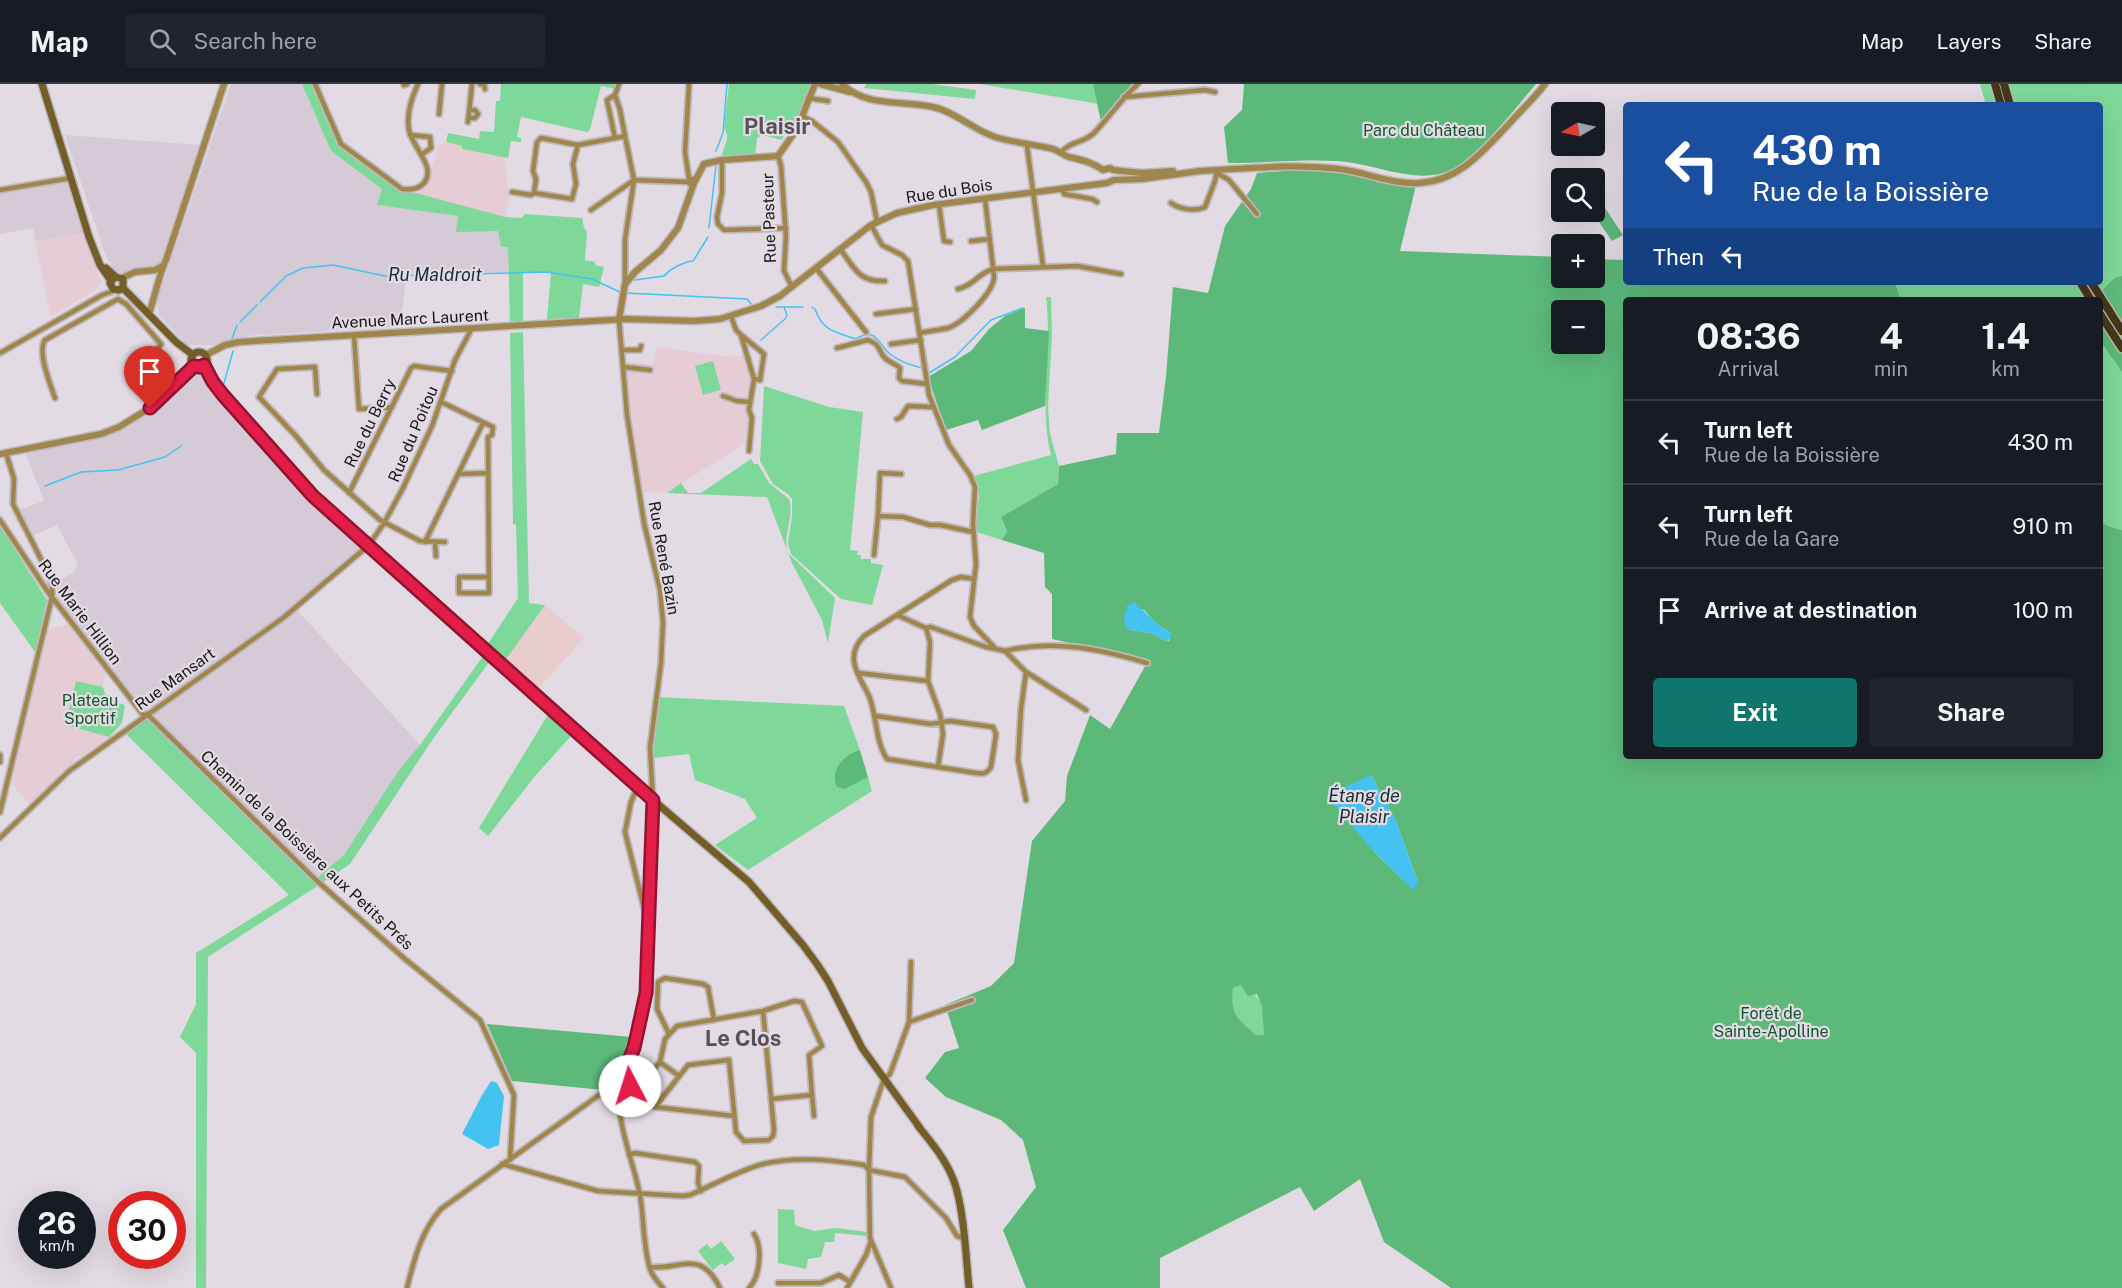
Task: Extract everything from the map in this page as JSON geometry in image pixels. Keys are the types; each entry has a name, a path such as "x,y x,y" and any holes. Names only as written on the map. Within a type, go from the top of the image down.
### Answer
{"highway":[{"path":"1995,84 2000,102"},
{"path":"2004,84 2009,102"},
{"path":"2103,301 2122,331"},
{"path":"2103,319 2122,348"}],"main road":[{"path":"42,84 97,258 176,342 193,355"},
{"path":"200,352 206,355 207,362 200,367 194,366 193,355 200,352"},
{"path":"204,365 213,382 313,496 653,800 749,882 803,945 817,964 855,1044 945,1163 954,1182 969,1288"}],"street":[{"path":"0,352 70,314 135,272 154,270 162,266 166,260 224,84"},
{"path":"315,84 341,144 402,189 414,190 423,184 428,175 421,155 410,135 409,109 418,84"},
{"path":"439,114 442,84"},
{"path":"470,110 475,110 478,114 469,120 472,84"},
{"path":"480,84 484,84 485,89"},
{"path":"615,138 607,100 615,95 620,84"},
{"path":"690,84 685,152 689,179 695,179"},
{"name":"Rue Pasteur","path":"792,287 784,272 786,228 781,166 778,156 797,129 815,84"},
{"path":"820,84 869,100 938,108 981,132 1027,146 1043,147 1091,163 1111,182 1200,171"},
{"path":"842,84 850,92"},
{"path":"1061,153 1066,146 1083,141 1092,135 1138,84"},
{"path":"1103,176 1107,168 1142,173 1322,168 1339,169 1401,182 1418,184 1433,182 1460,171 1476,158 1545,84"},
{"path":"1124,97 1205,90 1215,92"},
{"path":"615,95 621,110 634,180 625,240 625,284 619,320"},
{"path":"808,98 828,101"},
{"path":"802,116 812,121 838,142 871,192 874,223 882,245 902,255 908,261 927,384 933,407 949,445 970,475 975,487 973,532 976,564 970,617 974,626 996,649"},
{"path":"410,135 430,137 431,148 421,155"},
{"path":"534,194 536,179 533,171 537,142 541,138 578,144 625,136"},
{"path":"512,192 572,199 576,184 573,164 578,144"},
{"path":"1027,146 1043,266"},
{"path":"625,284 635,272 661,250 678,228 695,179 704,164 722,160 778,156"},
{"path":"722,160 722,193 717,217 718,224 724,230 786,228"},
{"path":"1113,170 1114,180"},
{"path":"680,182 685,178 687,172"},
{"path":"1171,203 1176,207 1198,210 1205,207 1217,172"},
{"path":"1217,172 1229,180 1257,214"},
{"name":"Rue du Bois","path":"731,316 770,302 874,223 910,210 1096,184 1103,176"},
{"path":"0,190 72,178"},
{"path":"591,210 634,180 691,183 692,187"},
{"name":"Rue du Bois","path":"1062,189 1064,194 1092,198 1096,202"},
{"path":"920,333 948,328 962,321 992,287 994,281 985,199"},
{"path":"939,205 944,241 950,242"},
{"path":"971,241 990,239"},
{"path":"840,249 861,276 868,281 885,281"},
{"path":"149,314 162,276 162,266"},
{"path":"958,289 970,286 981,274 993,269 1077,266 1121,274"},
{"path":"816,268 866,332"},
{"path":"54,398 42,352 42,343 118,299 123,301 161,344 143,371"},
{"path":"876,314 916,309"},
{"path":"70,314 76,323"},
{"path":"731,316 735,330 764,356 760,380 754,380"},
{"name":"Avenue Marc Laurent","path":"206,355 225,345 239,342 619,320 694,321 731,316"},
{"name":"Rue René Bazin","path":"619,320 627,415 644,523 662,608 662,654 650,748 653,800 647,906"},
{"name":"Rue du Poitou","path":"369,545 384,523 417,458 472,328"},
{"path":"741,335 754,380 748,410 752,418 749,451"},
{"path":"354,336 358,409 392,407"},
{"path":"891,344 921,340"},
{"path":"837,348 872,341 878,344 883,356 900,368 899,378 902,381 927,384"},
{"path":"622,350 640,348 640,356"},
{"path":"0,812 52,597 49,576 13,504 14,479 3,453 101,434 119,427 148,410 194,366"},
{"name":"Rue du Berry","path":"349,493 411,368 414,366 452,371"},
{"path":"255,402 277,369 315,367 317,394"},
{"path":"624,367 650,370"},
{"path":"723,396 737,401 750,402"},
{"path":"259,397 324,470 384,523 425,542 445,542"},
{"path":"441,402 492,427 492,435 488,437 488,473 489,577 489,593 459,593 459,578 489,577"},
{"path":"897,419 908,406 933,407"},
{"path":"425,542 482,422"},
{"path":"479,432 488,437"},
{"path":"459,474 488,473"},
{"path":"874,555 880,473 901,474"},
{"path":"878,516 903,517 930,525 973,532"},
{"name":"Rue Marie Hillion","path":"0,520 52,597 145,715"},
{"path":"435,542 436,556"},
{"name":"Rue Mansart","path":"0,838 69,771 283,618 369,545"},
{"path":"876,716 931,724 950,721 993,727 996,734 991,767 984,774 887,759 878,733 870,697 854,664 857,645 864,636 952,580 961,577 974,579"},
{"path":"897,615 926,628 931,627 986,647 1005,651 1027,645 1053,644 1119,655 1147,663"},
{"path":"926,628 930,642 928,681 940,714 943,734 938,767"},
{"path":"1005,651 1026,672 1086,710"},
{"path":"1026,672 1018,760 1026,800"},
{"path":"858,673 928,681"},
{"name":"Chemin de la Boissière aux Petits Prés","path":"145,715 316,880 397,952 480,1020 514,1095 509,1145 510,1160"},
{"path":"0,755 0,762"},
{"path":"638,786 627,818 625,832 647,906 649,926 646,993 634,1048 622,1077 615,1080 621,1120 640,1194 650,1267 655,1279 663,1288"},
{"path":"891,1288 871,1240 869,1170 871,1117 909,1022 911,962"},
{"path":"669,1034 657,1009 658,982 665,978 703,984 708,987 714,1020"},
{"path":"909,1022 972,1000"},
{"path":"407,1288 418,1247 436,1215 502,1164 606,1090 639,1086 660,1062 664,1039 677,1026 763,1011 794,1001 802,1002 822,1046 809,1055 814,1116"},
{"path":"734,1116 655,1107 688,1065 729,1060 736,1132 744,1141 770,1140 774,1130 763,1011"},
{"path":"660,1062 679,1076"},
{"path":"622,1077 627,1081 627,1086"},
{"path":"771,1099 812,1095"},
{"path":"629,1155 635,1153 695,1162 699,1166 698,1183 701,1191"},
{"path":"502,1164 598,1191 683,1196 701,1191 761,1165 774,1162 828,1160 864,1166 869,1170 905,1178 946,1218 957,1236 963,1238"},
{"path":"749,1288 754,1283 757,1272 758,1244 754,1234"},
{"path":"847,1288 866,1255 871,1240"},
{"path":"866,1255 877,1256"},
{"path":"650,1267 664,1268 695,1263 713,1276 720,1288"},
{"path":"778,1283 822,1283 839,1275 850,1282"}],"shaded area":[{"path":"231,84 302,84 331,151 382,189 377,205 458,216 498,231 508,247 508,272 407,273 400,327 256,335 226,340 216,345 187,345 159,315 157,301"},
{"path":"65,135 200,145 164,256 159,263 134,268 120,275 114,269 106,257"},
{"path":"446,142 462,146 462,149 504,157 509,196 505,217 414,194 426,185 439,145"},
{"path":"69,178 86,233 35,241 33,228 0,234 0,190"},
{"path":"86,233 101,282 96,290 51,317 35,241"},
{"path":"656,347 732,357 744,355 750,379 746,412 750,419 745,443 667,493 641,492 624,362 653,364"},
{"path":"192,372 199,373 307,497 361,547 298,611 420,745 344,855 317,878 137,702 57,598 56,583 73,572 78,565 57,525 32,536 19,510 44,501 25,452 102,436 128,427 155,407"},
{"path":"545,605 584,638 537,690 504,662"},
{"path":"68,624 105,671 103,687 76,681 65,725 109,737 77,757 29,805 9,780 45,630"}],"green space":[{"path":"302,84 313,84 338,144 397,188 505,217 521,218 525,214 582,218 587,232 585,260 604,267 599,287 583,284 579,318 547,319 551,272 523,272 523,321 510,321 508,247 501,247 498,231 456,232 458,216 377,205 382,189 331,151"},
{"path":"501,84 616,84 615,89 601,86 590,130 587,132 521,117 517,137 521,138 521,142 511,141 508,158 462,149 462,146 446,142 448,133 479,139 480,131 494,132 496,101 500,101"},
{"path":"729,84 811,84 795,127 785,133 782,140 762,135 757,138 755,156 722,158 727,140 724,128"},
{"path":"866,84 932,84 976,90 975,99 864,88"},
{"path":"980,84 1093,84 1099,104"},
{"path":"1093,84 1132,84 1101,122"},
{"name":"Parc du Château","path":"1244,84 1536,84 1497,130 1464,162 1440,174 1425,176 1337,161 1228,163 1224,127 1242,110"},
{"path":"1980,84 2122,84 2122,276 2114,278 2096,297 1900,297 1896,285 2103,285 2103,102 1985,102"},
{"name":"Forêt de Sainte-Apolline","path":"1322,168 1417,181 1400,251 1551,257 1551,288 1605,288 1605,259 1623,260 1623,285 1896,285 1900,297 1623,297 1623,759 2103,759 2103,523 2122,530 2122,1288 1451,1288 1384,1242 1360,1179 1314,1211 1300,1187 1160,1258 1160,1288 1026,1288 1003,1230 1036,1187 1023,1140 1001,1120 946,1097 925,1078 945,1052 959,1048 945,1005 991,986 1014,963 1032,841 1065,801 1067,776 1090,715 1110,729 1148,661 1052,639 1052,594 1045,587 1044,553 1002,540 1007,531 1001,517 1058,484 1059,466 1116,454 1117,433 1159,433 1173,287 1208,293 1225,226 1251,189 1257,173","holes":["1128,605 1144,610 1158,625 1171,633 1169,641 1151,633 1130,630 1125,624","1371,775 1396,821 1417,880 1413,889 1378,856 1349,821","1241,985 1248,996 1257,994 1262,1007 1264,1035 1256,1035 1236,1015 1232,997 1233,988"]},
{"path":"1605,208 1623,235 1612,241 1599,222 1605,222"},
{"path":"2122,276 2122,372 2103,345 2103,297 2096,297 2114,278"},
{"path":"1046,297 1051,297 1052,336 1048,407 1050,434 1059,466 1058,484 1001,517 1007,531 1002,540 976,532 979,495 974,476 1051,455 1046,415 1048,317"},
{"path":"1025,308 1025,328 1049,331 1045,406 982,430 978,420 946,430 928,377 971,351 989,329 1005,316"},
{"path":"523,332 529,603 545,605 504,662 487,645 518,598 516,525 513,524 510,333"},
{"path":"2103,345 2122,372 2122,530 2103,523"},
{"path":"713,361 721,390 703,395 695,366"},
{"path":"764,386 829,407 863,412 850,550 858,551 857,555 861,555 861,559 871,559 871,563 883,565 872,605 841,599 791,554 788,543 792,499 773,484 760,461"},
{"path":"751,459 754,464 758,464 769,483 789,499 791,512 786,540 788,552 767,497 667,493 681,483 688,493 701,493"},
{"path":"0,526 47,600 35,652 0,603"},
{"path":"788,553 835,598 828,643 822,620"},
{"path":"483,656 490,661 435,736 350,864 322,883 317,878 344,855 399,770 420,745"},
{"name":"Plateau Sportif","path":"76,681 103,687 105,694 116,698 115,702 125,705 122,723 109,737 65,725"},
{"path":"657,697 844,706 860,750 853,752 845,789 868,777 872,791 748,870 715,845 757,818 745,799 695,780 689,754 653,758"},
{"path":"549,713 572,735 536,775 488,836 479,828"},
{"path":"147,714 319,885 208,957 206,1288 196,1288 196,1053 180,1037 196,1004 196,953 289,895 123,731"},
{"path":"860,750 868,777 845,789 837,787 835,775 840,764 849,755"},
{"path":"1241,985 1255,995 1262,1005 1264,1035 1256,1035 1236,1015 1232,1004 1232,988"},
{"path":"487,1024 632,1037 613,1091 512,1081"},
{"path":"778,1209 794,1210 795,1225 814,1231 835,1228 868,1232 868,1236 835,1233 834,1242 825,1242 821,1257 808,1259 806,1269 778,1263"},
{"path":"721,1241 735,1259 725,1266 722,1263 713,1270 698,1251 707,1244 711,1249"}],"water":[{"path":"1134,602 1161,627 1171,633 1171,638 1166,641 1151,633 1126,628 1124,618 1128,605"},
{"name":"Étang de Plaisir","path":"1371,775 1396,821 1418,883 1413,889 1368,844 1327,795"},
{"path":"491,1081 497,1083 504,1096 499,1145 488,1149 462,1134"}],"waterway":[{"name":"Ru Maldroit","path":"716,151 723,133 727,84"},
{"name":"Ru Maldroit","path":"709,228 716,165"},
{"name":"Ru Maldroit","path":"635,280 664,276 677,266 693,261 708,237"},
{"name":"Ru Maldroit","path":"260,302 286,276 303,268 333,265 385,276 546,272 592,279 620,292"},
{"path":"626,293 747,299 752,305"},
{"name":"Ru Maldroit","path":"240,322 257,305"},
{"path":"776,307 803,307"},
{"path":"761,340 785,319 787,315 784,307"},
{"path":"812,307 826,327 831,330 856,339 868,334 872,335 894,357 922,368"},
{"path":"927,369 929,373 955,357 991,320 1023,308"},
{"name":"Ru Maldroit","path":"232,339 237,325"},
{"name":"Ru Maldroit","path":"224,383 233,351"},
{"name":"Ru Maldroit","path":"45,486 81,472 118,470 165,457 181,446"}],"district":[{"name":"Plaisir","path":"777,126"},
{"name":"Le Clos","path":"743,1038"}],"route":[{"path":"150,408 194,366 204,365 223,395 313,496 653,800 646,993 638,1037 622,1077 627,1081 627,1086 630,1086"}]}
